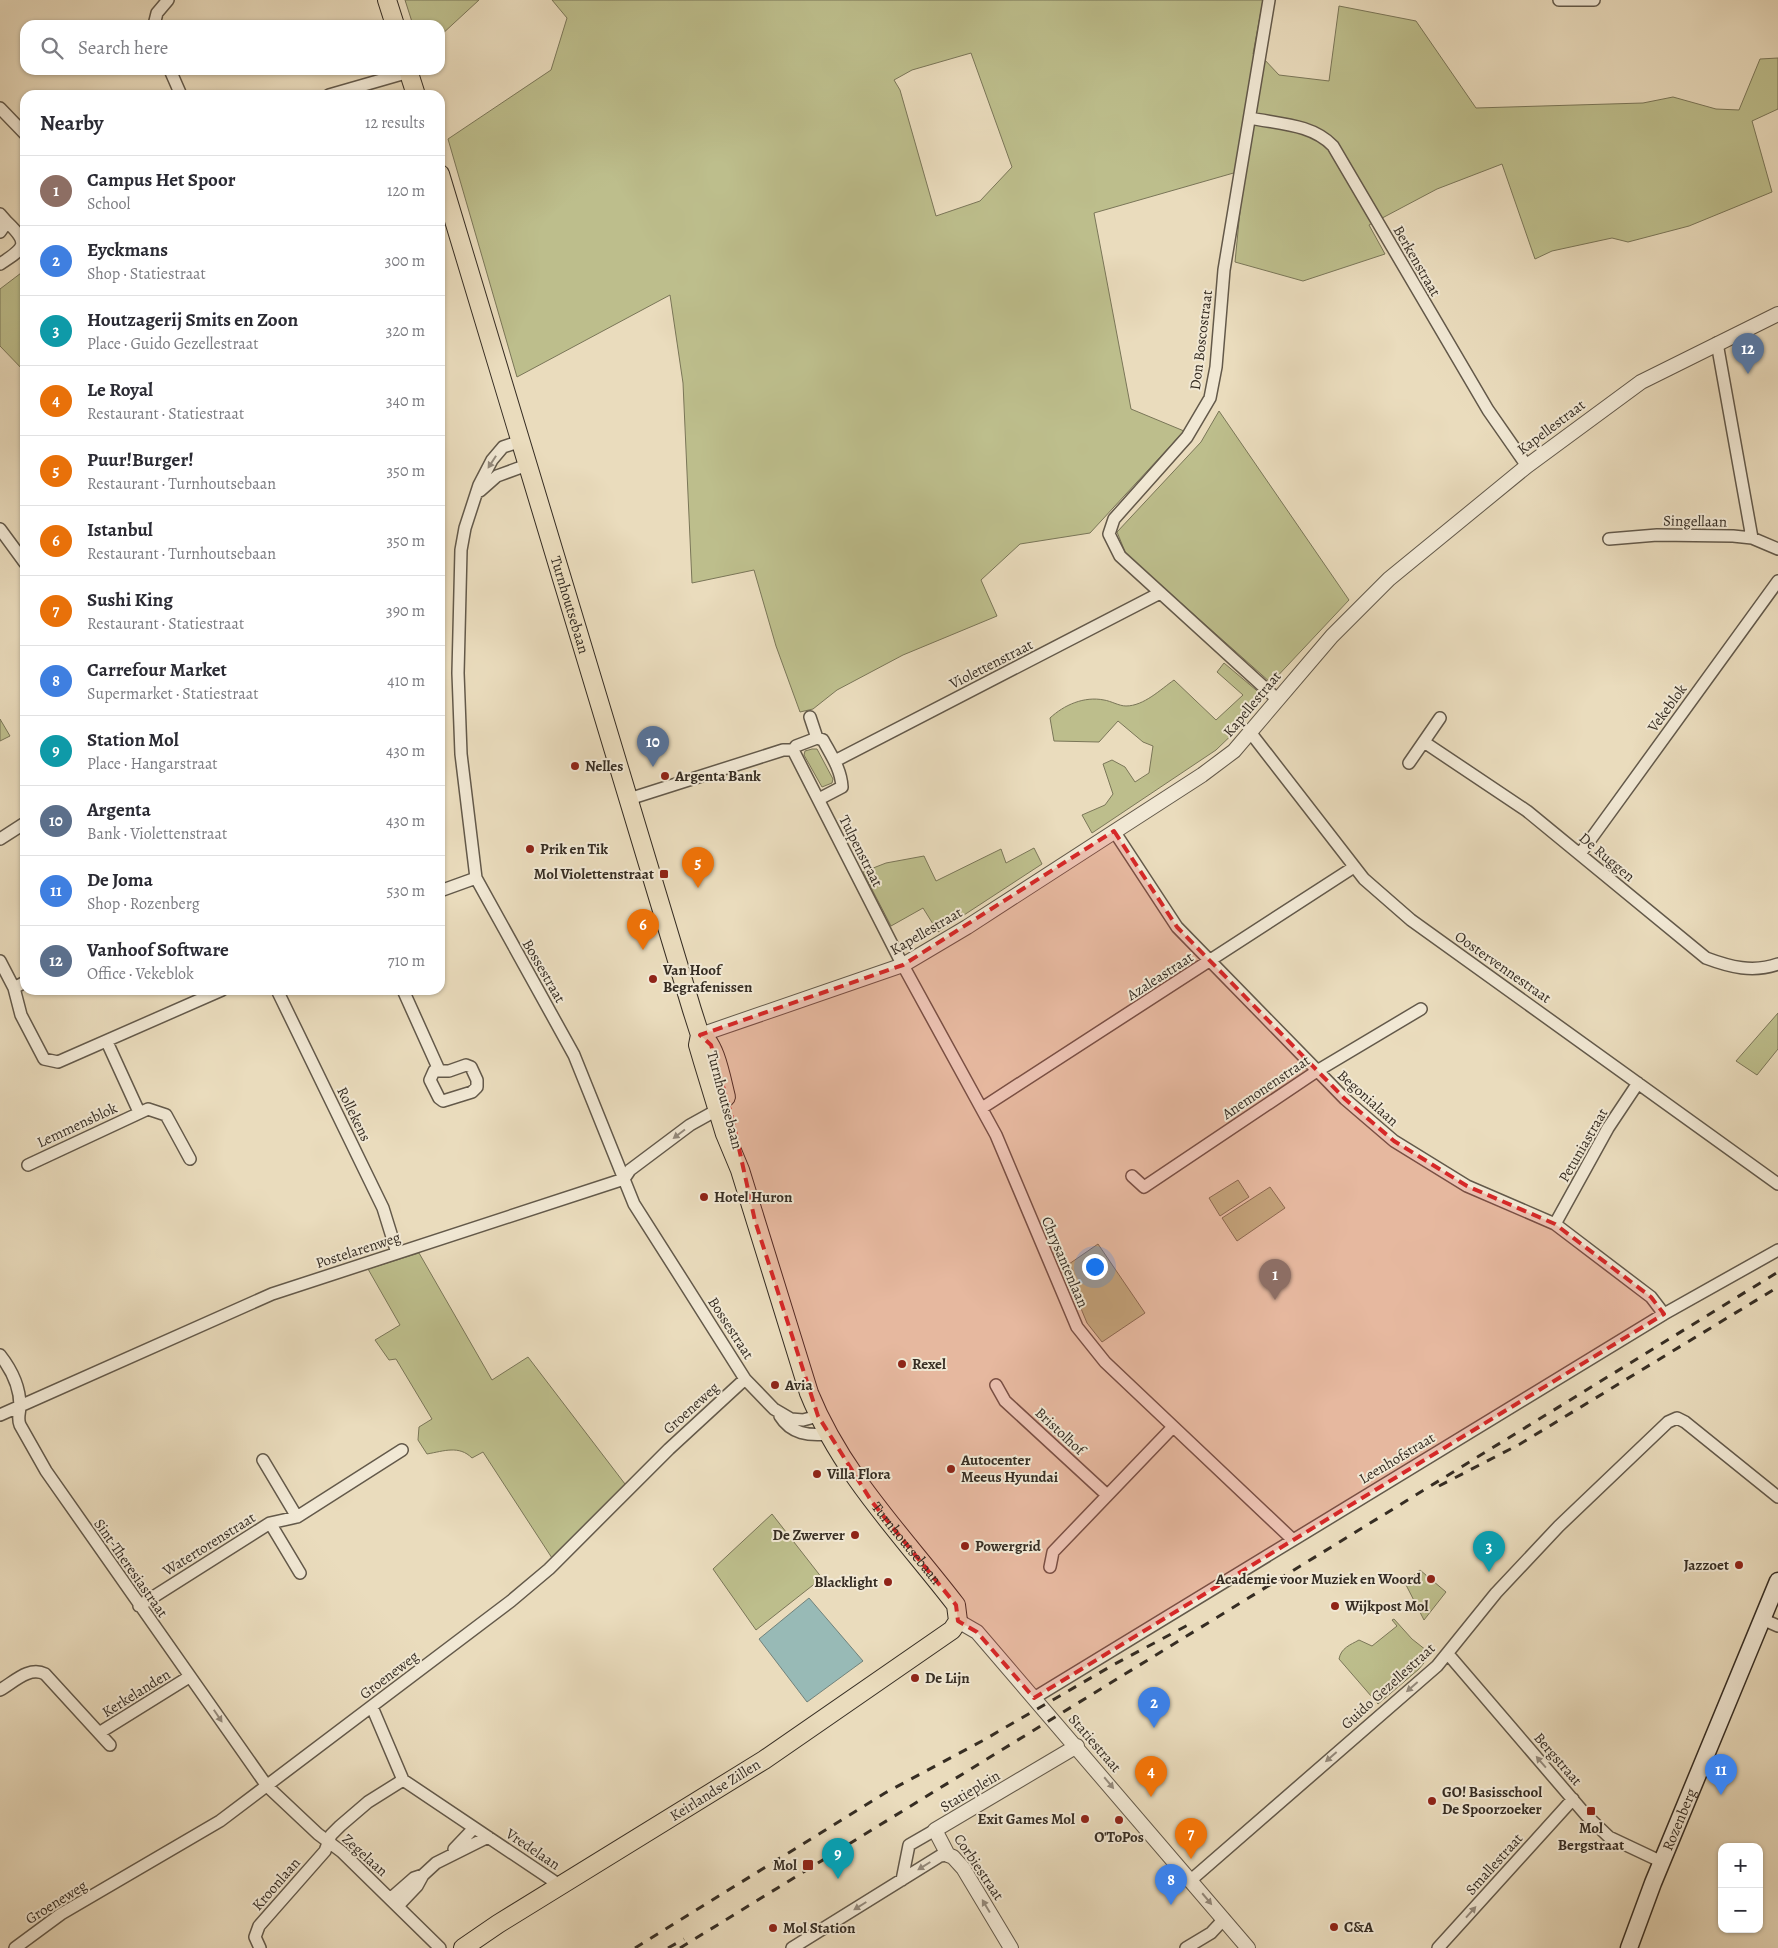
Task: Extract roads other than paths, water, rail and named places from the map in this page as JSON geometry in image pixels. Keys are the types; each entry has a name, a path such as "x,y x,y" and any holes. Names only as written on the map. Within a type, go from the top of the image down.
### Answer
{"main road":[{"path":"387,0 393,20"},
{"path":"410,75 415,90"},
{"name":"Turnhoutsebaan","path":"445,190 700,1035 699,1050 717,1110 740,1170 799,1362 818,1416 872,1502 956,1606 958,1621"},
{"name":"Turnhoutsebaan","path":"700,1035 711,1045 732,1117 741,1162 740,1170"},
{"name":"Rozenberg","path":"1629,1948 1662,1862 1778,1581"},
{"name":"Keirlandse Zillen","path":"464,1948 785,1746 952,1630 958,1621"}],"street":[{"path":"155,20 157,13 168,0"},
{"name":"Don Boscostraat","path":"1269,0 1224,270 1216,367 1210,398 1187,437 1114,519 1109,534 1120,556 1277,699"},
{"path":"1559,0 1594,0"},
{"path":"172,75 179,90"},
{"path":"346,90 396,75"},
{"path":"0,108 20,129"},
{"name":"Berkenstraat","path":"1250,118 1310,130 1325,137 1333,146 1488,410 1527,466"},
{"path":"0,232 4,218 20,234"},
{"path":"0,264 20,248"},
{"name":"Kapellestraat","path":"700,1035 903,965 959,932 1224,760 1332,636 1389,579 1527,466 1641,382 1778,314"},
{"path":"1717,343 1752,538"},
{"name":"Bossestraat","path":"521,441 503,448 492,460 479,485 465,528 461,550 458,673 463,778 476,878 574,1055 634,1204 745,1379 778,1412 791,1419 804,1420 818,1416"},
{"name":"Bossestraat","path":"477,495 497,476 528,465"},
{"path":"0,529 20,556"},
{"name":"Singellaan","path":"1609,539 1691,534 1752,538 1778,549"},
{"name":"Vekeblok","path":"1580,854 1778,581"},
{"name":"Violettenstraat","path":"835,761 1160,592"},
{"path":"810,717 818,738 823,740 835,761 841,777 842,787 819,798"},
{"path":"1409,763 1440,718"},
{"name":"Oostervennestraat","path":"1250,732 1364,879 1411,920 1778,1184"},
{"path":"629,799 783,750 793,750 796,746 818,738"},
{"name":"De Ruggen","path":"1424,742 1527,811 1685,943 1706,958 1729,967 1750,968 1778,964"},
{"name":"Tulpenstraat","path":"793,750 813,793 819,798 903,965"},
{"path":"0,839 20,826"},
{"name":"Begonialaan","path":"1114,831 1164,910 1187,939 1317,1071 1376,1126 1415,1155 1467,1186 1555,1224 1652,1298 1664,1314"},
{"name":"Azaleastraat","path":"982,1108 1354,867"},
{"path":"445,889 476,878"},
{"path":"0,961 14,988 21,1015 44,1059 58,1062 211,995"},
{"name":"Chrysantenlaan","path":"903,965 996,1135 1077,1328 1105,1362 1292,1539"},
{"path":"14,988 20,985"},
{"name":"Rollekens","path":"279,995 383,1208 397,1253"},
{"path":"405,995 439,1070"},
{"name":"Anemonenstraat","path":"1132,1176 1144,1186 1317,1071 1421,1009"},
{"name":"Lemmensblok","path":"107,1042 139,1112"},
{"name":"Petuniastraat","path":"1555,1224 1608,1128 1638,1083"},
{"name":"Lemmensblok","path":"28,1165 148,1109 166,1115 190,1159"},
{"name":"Postelarenweg","path":"0,1415 272,1294 624,1179 630,1170 690,1125 717,1110"},
{"name":"Leenhofstraat","path":"1034,1698 1664,1314 1778,1250"},
{"name":"Sint-Theresiastraat","path":"0,1355 14,1377 20,1406 18,1419 20,1425 46,1471 267,1786"},
{"name":"Groeneweg","path":"15,1948 61,1914 220,1820 530,1586 670,1449 745,1379"},
{"name":"Bristolhof","path":"996,1385 1005,1401 1107,1495"},
{"name":"Bossestraat","path":"778,1412 781,1419 790,1427 807,1436 828,1434"},
{"name":"Guido Gezellestraat","path":"1191,1880 1448,1654 1455,1641 1474,1617 1559,1526 1668,1422 1677,1418 1685,1422 1778,1497"},
{"path":"1050,1567 1053,1552 1173,1426"},
{"name":"Watertorenstraat","path":"139,1606 270,1523 297,1517 402,1450"},
{"path":"263,1460 297,1517"},
{"name":"Watertorenstraat","path":"270,1523 300,1573"},
{"path":"1762,1619 1778,1626"},
{"path":"958,1621 977,1632 1034,1698"},
{"name":"Bergstraat","path":"1448,1654 1608,1837 1662,1862"},
{"name":"Kerkelanden","path":"0,1690 28,1672 38,1670 46,1674 110,1745"},
{"name":"Kerkelanden","path":"99,1733 189,1677"},
{"name":"Statiestraat","path":"1034,1698 1248,1948"},
{"path":"328,1842 331,1835 354,1812 403,1780 372,1707"},
{"name":"Statieplein","path":"902,1880 909,1845 1077,1746"},
{"name":"Vredelaan","path":"403,1780 561,1886"},
{"name":"Zegelaan","path":"267,1786 328,1842 342,1852 440,1948"},
{"name":"Smallestraat","path":"1438,1948 1573,1799"},
{"name":"Vredelaan","path":"394,1902 414,1878 423,1875 450,1854 474,1828"},
{"name":"Corbiestraat","path":"935,1830 948,1855 954,1857 963,1868 1011,1948"},
{"name":"Vredelaan","path":"450,1854 488,1837"},
{"name":"Kroonlaan","path":"260,1948 255,1937 259,1926 324,1851 328,1842"},
{"path":"792,1948 940,1856 948,1855"},
{"path":"1186,1948 1211,1933 1224,1919"}],"water":[{"path":"809,1598 863,1661 807,1702 759,1639"}],"railway":[{"path":"680,1948 1778,1272"},
{"path":"1439,1486 1520,1444 1778,1287"},
{"path":"635,1948 885,1793 982,1741 1113,1665 1188,1625"},
{"path":"668,1948 684,1939"}],"place":[{"name":"Vanhoof Software","path":"1748,374"},
{"name":"Nelles","path":"575,766"},
{"name":"Argenta","path":"653,767"},
{"name":"Argenta Bank","path":"665,776"},
{"name":"Prik en Tik","path":"530,849"},
{"name":"Mol Violettenstraat","path":"664,874"},
{"name":"Puur!Burger!","path":"698,888"},
{"name":"Istanbul","path":"643,950"},
{"name":"Van Hoof Begrafenissen","path":"653,979"},
{"name":"Hotel Huron","path":"704,1197"},
{"name":"Campus Het Spoor","path":"1275,1300"},
{"name":"Rexel","path":"902,1364"},
{"name":"Avia","path":"775,1385"},
{"name":"Autocenter Meeus Hyundai","path":"951,1469"},
{"name":"Villa Flora","path":"817,1474"},
{"name":"De Zwerver","path":"855,1535"},
{"name":"Powergrid","path":"965,1546"},
{"name":"Jazzoet","path":"1739,1565"},
{"name":"Houtzagerij Smits en Zoon","path":"1489,1572"},
{"name":"Academie voor Muziek en Woord","path":"1431,1579"},
{"name":"Blacklight","path":"888,1582"},
{"name":"Wijkpost Mol","path":"1335,1606"},
{"name":"De Lijn","path":"915,1678"},
{"name":"Eyckmans","path":"1154,1728"},
{"name":"De Joma","path":"1721,1795"},
{"name":"Le Royal","path":"1151,1797"},
{"name":"GO! Basisschool De Spoorzoeker","path":"1432,1801"},
{"name":"Mol Bergstraat","path":"1591,1811"},
{"name":"Exit Games Mol","path":"1085,1819"},
{"name":"O'ToPos","path":"1119,1820"},
{"name":"Sushi King","path":"1191,1859"},
{"name":"Mol","path":"808,1865"},
{"name":"Station Mol","path":"838,1879"},
{"name":"Carrefour Market","path":"1171,1905"},
{"name":"C&A","path":"1334,1927"},
{"name":"Mol Station","path":"773,1928"}]}
